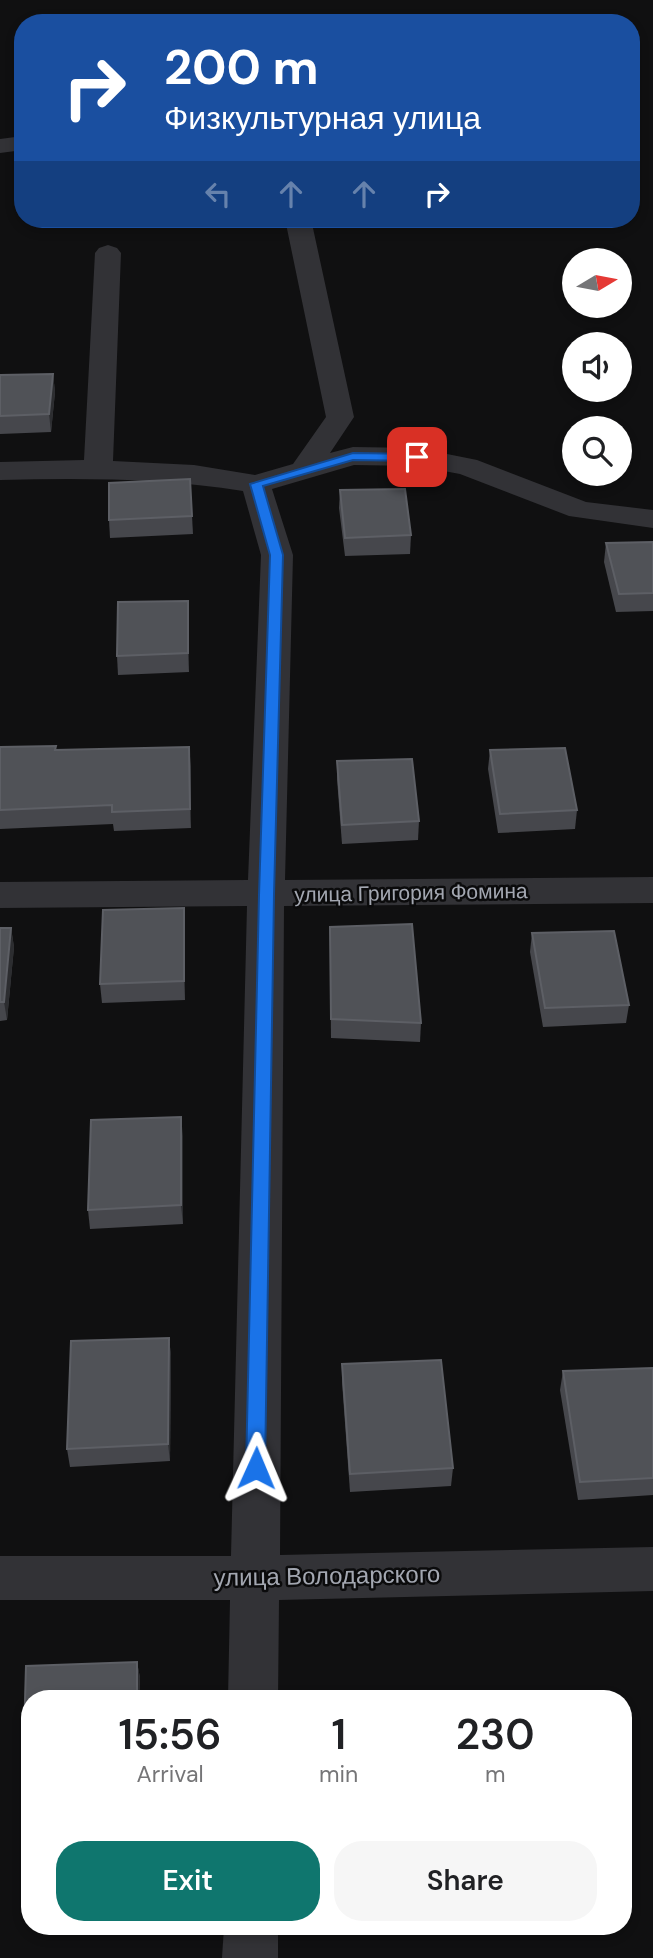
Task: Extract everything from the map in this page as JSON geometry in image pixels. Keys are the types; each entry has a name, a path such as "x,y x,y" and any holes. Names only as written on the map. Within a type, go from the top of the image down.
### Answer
{"street":[{"path":"300,228 340,417 304,470"},
{"path":"98,469 108,253"},
{"path":"0,471 98,469 194,474 256,484 353,456 417,457 467,466 580,510 653,519"},
{"path":"253,1690 266,895 277,555 256,484"},
{"name":"улица Григория Фомина","path":"0,895 653,890"},
{"name":"улица Володарского","path":"0,1578 254,1578 653,1569"},
{"path":"250,1958 251,1935"}],"building":[{"path":"53,374 49,414 0,416 0,375"},
{"path":"190,479 192,516 109,520 109,483"},
{"path":"405,489 411,535 345,538 340,490"},
{"path":"653,542 653,593 619,594 606,543"},
{"path":"188,601 188,653 117,656 118,602"},
{"path":"56,746 55,750 189,747 190,809 112,812 112,805 0,810 0,747"},
{"path":"565,748 577,810 500,814 490,750"},
{"path":"412,759 419,821 342,825 337,761"},
{"path":"184,908 184,981 100,984 103,910"},
{"path":"412,924 421,1023 331,1019 330,927"},
{"path":"0,928 11,928 4,1002 0,1002"},
{"path":"614,931 629,1005 545,1008 532,933"},
{"path":"181,1117 181,1205 88,1210 91,1120"},
{"path":"169,1338 168,1444 67,1449 71,1341"},
{"path":"441,1360 453,1468 350,1474 342,1364"},
{"path":"653,1368 653,1478 580,1482 563,1371"},
{"path":"137,1662 137,1690 25,1690 26,1666"}],"route":[{"path":"256,1468 266,895 277,555 256,484 353,456 417,457"}]}
